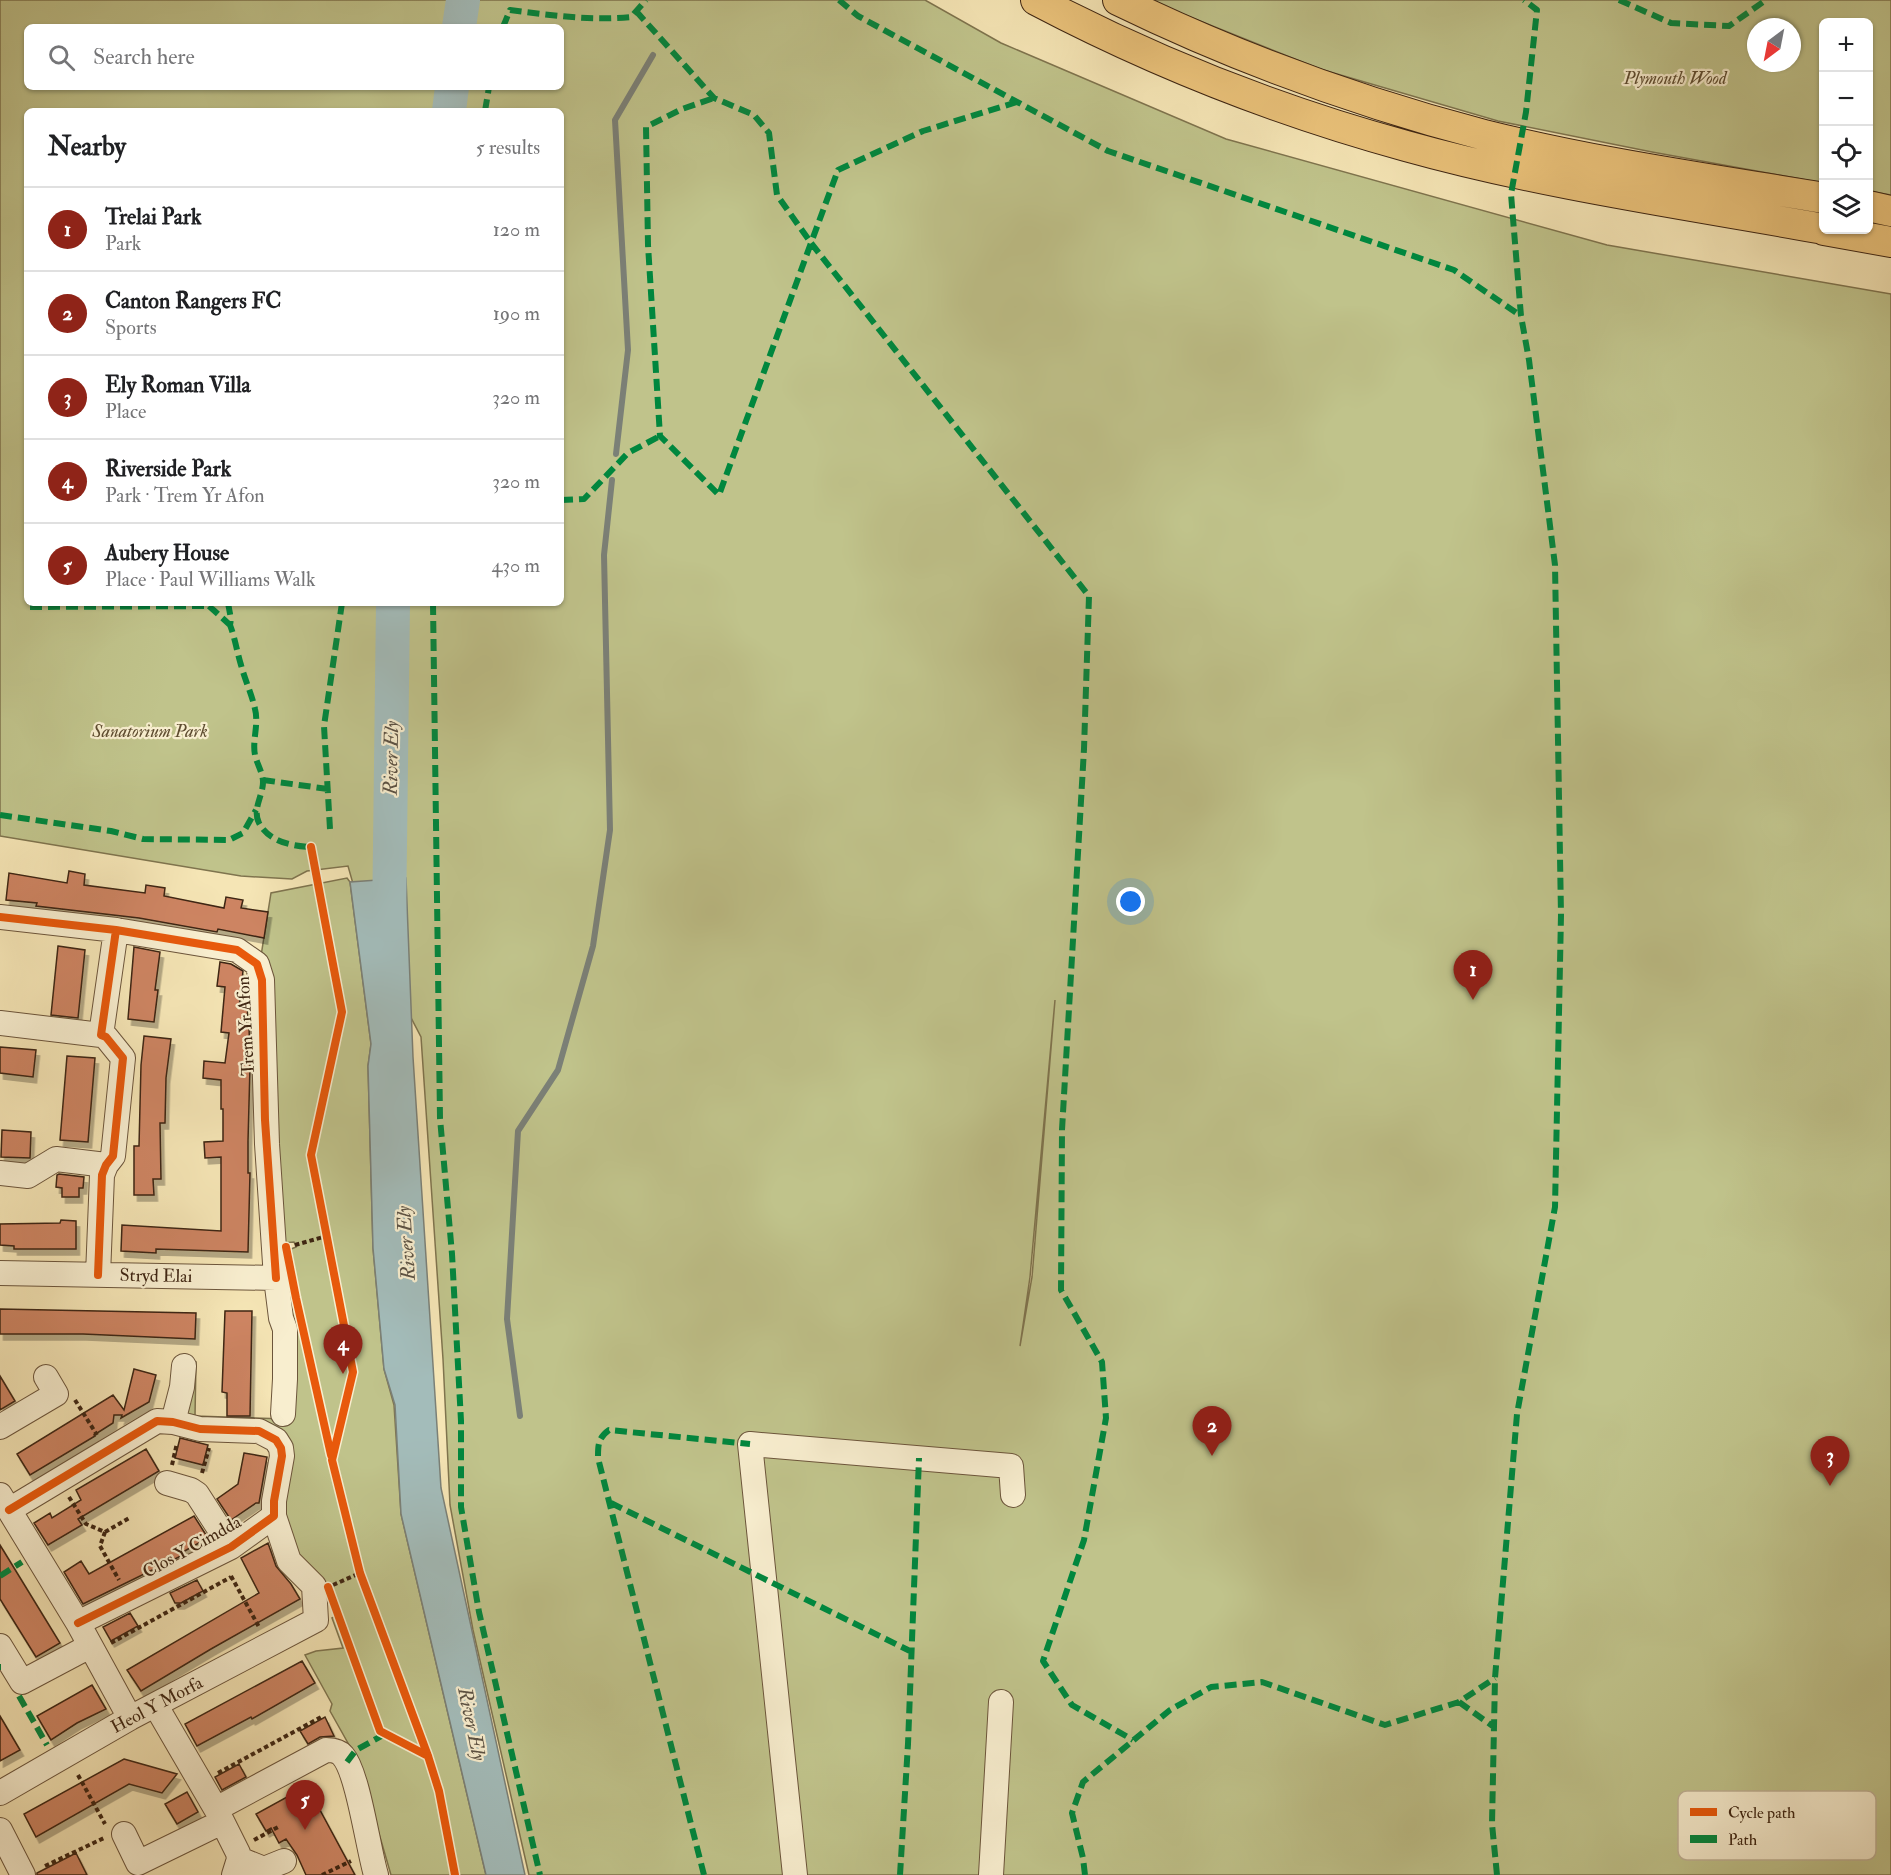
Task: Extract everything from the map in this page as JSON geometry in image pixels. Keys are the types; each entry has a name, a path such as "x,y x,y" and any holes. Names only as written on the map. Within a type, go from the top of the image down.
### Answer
{"main road":[{"path":"1036,0 1129,46 1196,75 1267,103 1385,140 1475,164 1819,228"},
{"path":"1118,0 1278,70 1416,116 1486,135 1591,158 1819,197"},
{"path":"1873,207 1891,210"},
{"path":"1850,234 1891,242"}],"street":[{"name":"Trem Yr Afon","path":"0,917 116,930 237,950 257,963 262,980 265,1120 276,1278 281,1318 285,1329 283,1414"},
{"path":"101,1035 116,930"},
{"path":"0,1023 101,1035 106,1037 123,1058 113,1156 102,1175 99,1275"},
{"path":"0,1173 28,1176 56,1159 106,1165"},
{"name":"Stryd Elai","path":"0,1273 276,1278"},
{"path":"178,1423 184,1366"},
{"path":"0,1427 56,1394 46,1377"},
{"path":"130,1718 99,1646 78,1623 4,1502 157,1421 178,1423 200,1429 259,1431 268,1434 281,1448 282,1456 274,1501 274,1516"},
{"path":"795,1875 750,1444 1011,1466 1013,1495"},
{"path":"167,1483 197,1494 229,1558"},
{"name":"Clos Y Cimdda","path":"78,1623 229,1558 274,1516"},
{"name":"Heol Y Morfa","path":"0,1792 130,1718 316,1620 314,1586 289,1561 274,1516"},
{"path":"0,1646 22,1682 99,1646"},
{"path":"991,1875 1001,1702"},
{"path":"156,1706 219,1815 241,1859 264,1869 284,1860"},
{"path":"114,1831 138,1863 326,1750 332,1750 344,1757 353,1773 373,1864"},
{"path":"0,1830 23,1875"}],"path":[{"path":"325,1224 329,1247"},
{"path":"295,1245 327,1236"},
{"path":"71,1394 99,1438"},
{"path":"167,1483 178,1423"},
{"path":"197,1494 213,1430"},
{"path":"63,1488 86,1524 105,1532"},
{"path":"124,1588 100,1546 105,1532 130,1517"},
{"path":"229,1558 231,1577 259,1628"},
{"path":"357,1562 364,1583"},
{"path":"332,1598 330,1586 360,1573"},
{"path":"99,1646 231,1577"},
{"path":"209,1778 323,1716"},
{"path":"45,1866 114,1831 78,1775"},
{"path":"241,1859 280,1826"},
{"path":"322,1875 373,1864"}],"green space":[{"name":"Sanatorium Park","path":"0,0 925,0 1001,43 1226,139 1607,245 1891,294 1891,1875 529,1875 473,1630 450,1505 443,1359 421,1037 367,933 348,866 307,871 292,879 241,876 0,836","holes":["1055,1000 1032,1277 1020,1346 1030,1277"]},
{"name":"Plymouth Wood","path":"1153,0 1891,0 1891,195 1873,192 1873,18 1819,18 1819,182 1498,121 1320,69"},
{"path":"347,878 350,882 371,1044 368,1066 373,1248 384,1369 394,1405 401,1514 486,1875 391,1875 358,1761 330,1711 332,1704 305,1655 316,1651 343,1648 332,1618 341,1614 329,1583 322,1585 297,1561 282,1510 291,1453 188,1418 174,1362 196,1362 195,1416 288,1419 288,1303 300,1301 291,1249 296,1247 294,1242 282,1243 261,956 271,893"}],"water":[{"path":"406,878 413,1057 441,1488 525,1875 486,1875 401,1514 395,1405 384,1369 373,1248 368,1066 371,1044 350,882"}],"building":[{"path":"69,871 85,874 84,885 145,893 146,885 165,888 164,896 224,908 226,897 243,900 241,908 268,912 264,938 218,929 217,932 139,918 36,906 37,903 6,900 9,873 67,883"},
{"path":"58,946 85,950 78,1018 51,1015"},
{"path":"134,947 160,952 154,1022 128,1019"},
{"path":"220,962 231,964 243,971 239,1008 248,1009 246,1024 249,1024 248,1173 250,1173 248,1252 156,1249 156,1253 121,1251 122,1225 221,1231 221,1157 205,1158 204,1142 223,1141 221,1080 203,1078 204,1061 225,1063 229,1033 221,1032 225,987 217,986"},
{"path":"144,1036 171,1039 166,1078 165,1123 160,1123 161,1179 153,1179 154,1195 134,1195 134,1146 139,1146"},
{"path":"0,1047 36,1050 33,1077 0,1073"},
{"path":"67,1056 95,1058 88,1142 60,1140"},
{"path":"2,1130 31,1132 30,1158 1,1157"},
{"path":"59,1174 84,1177 83,1188 79,1188 79,1197 62,1197 62,1188 56,1187"},
{"path":"61,1220 76,1221 76,1249 14,1249 14,1246 0,1245 0,1224 60,1223"},
{"path":"0,1309 196,1313 195,1339 83,1334 0,1334"},
{"path":"225,1311 252,1311 250,1416 227,1416 227,1393 222,1392"},
{"path":"134,1369 156,1375 149,1402 121,1418 122,1415 114,1415 113,1423 95,1436 30,1475 17,1454 113,1395 124,1410"},
{"path":"0,1376 15,1401 0,1410"},
{"path":"180,1438 208,1445 203,1465 175,1458"},
{"path":"146,1449 159,1471 78,1519 82,1525 48,1545 34,1523 50,1513 52,1518 81,1500 76,1490"},
{"path":"244,1453 267,1457 259,1503 231,1520 217,1499 238,1484"},
{"path":"194,1516 208,1538 181,1553 183,1555 83,1604 64,1572 81,1561 89,1574"},
{"path":"268,1543 276,1566 300,1599 141,1691 127,1670 259,1593 241,1558"},
{"path":"0,1545 60,1643 36,1657 0,1599"},
{"path":"197,1580 203,1591 181,1603 175,1603 170,1593"},
{"path":"130,1613 138,1626 111,1641 103,1627"},
{"path":"302,1661 315,1683 252,1719 251,1717 197,1746 185,1724"},
{"path":"92,1685 106,1709 77,1723 51,1740 37,1716"},
{"path":"0,1716 20,1750 0,1761"},
{"path":"325,1717 334,1736 320,1737 308,1744 300,1731"},
{"path":"124,1759 177,1774 162,1793 129,1784 36,1837 24,1814"},
{"path":"239,1764 246,1777 222,1790 215,1777"},
{"path":"307,1786 355,1875 306,1875 297,1855 286,1839 279,1843 271,1828 266,1831 256,1814"},
{"path":"187,1792 198,1812 177,1824 165,1804"},
{"path":"76,1853 87,1875 37,1875 37,1873"}],"waterway":[{"name":"River Ely","path":"459,24 463,0"},
{"path":"616,454 628,350 615,120 653,55"},
{"name":"River Ely","path":"449,108 452,90"},
{"path":"520,1416 507,1319 518,1131 558,1070 593,946 610,830 604,555 612,480"},
{"name":"River Ely","path":"389,925 393,606"}],"marked path":[{"path":"504,24 510,10 585,18 631,17 646,0"},
{"path":"839,0 858,16 1108,151 1454,270 1521,316"},
{"path":"1497,1875 1492,1824 1495,1678 1517,1414 1555,1207 1561,915 1555,565 1529,360 1521,316 1511,194 1526,112 1537,10 1524,0"},
{"path":"1619,0 1671,23 1729,26 1766,0"},
{"path":"636,11 714,98 754,115 769,133 777,195 811,243 719,495 660,436 648,245 646,127 682,109 714,98"},
{"path":"486,108 488,90"},
{"path":"1017,102 923,131 838,170 811,243 1089,596 1084,749 1062,1130 1061,1290 1102,1362 1106,1418 1084,1540 1043,1661 1072,1705 1133,1740"},
{"path":"564,500 584,499 628,453 660,436"},
{"path":"209,606 230,625"},
{"path":"30,607 209,606"},
{"path":"229,606 230,625 256,715 254,750 263,782 257,818 263,829 275,839 296,846 311,847"},
{"path":"330,829 324,726 342,606"},
{"path":"433,606 440,1118 452,1254 461,1421 461,1507 479,1612 540,1875"},
{"path":"263,780 328,789"},
{"path":"0,815 111,831 143,839 229,840 243,833 256,810"},
{"path":"704,1875 598,1458 598,1449 599,1442 609,1430 750,1444"},
{"path":"900,1875 908,1744 919,1458"},
{"path":"611,1503 912,1652"},
{"path":"0,1576 22,1562"},
{"path":"1085,1875 1072,1813 1083,1782 1170,1710 1211,1687 1262,1682 1385,1725 1459,1702 1495,1678"},
{"path":"19,1696 47,1745"},
{"path":"1459,1702 1494,1727"},
{"path":"347,1762 356,1750 385,1734"}],"cycle path":[{"path":"311,847 342,1012 311,1155 353,1372 332,1460 360,1573 439,1791 455,1875"},
{"path":"0,917 116,930 237,950 257,964 262,980 265,1120 276,1278"},
{"path":"98,1275 102,1175 113,1156 123,1058 106,1037 101,1035 116,930"},
{"path":"286,1247 331,1455"},
{"path":"9,1510 157,1421 173,1422 200,1429 259,1431 276,1440 281,1448 282,1456 274,1501 274,1516 231,1547 78,1623"},
{"path":"328,1587 380,1731 428,1756"}],"place":[{"name":"Trelai Park","path":"1473,1000"},
{"name":"Riverside Park","path":"343,1374"},
{"name":"Canton Rangers FC","path":"1212,1456"},
{"name":"Ely Roman Villa","path":"1830,1486"},
{"name":"Aubery House","path":"305,1830"}]}
